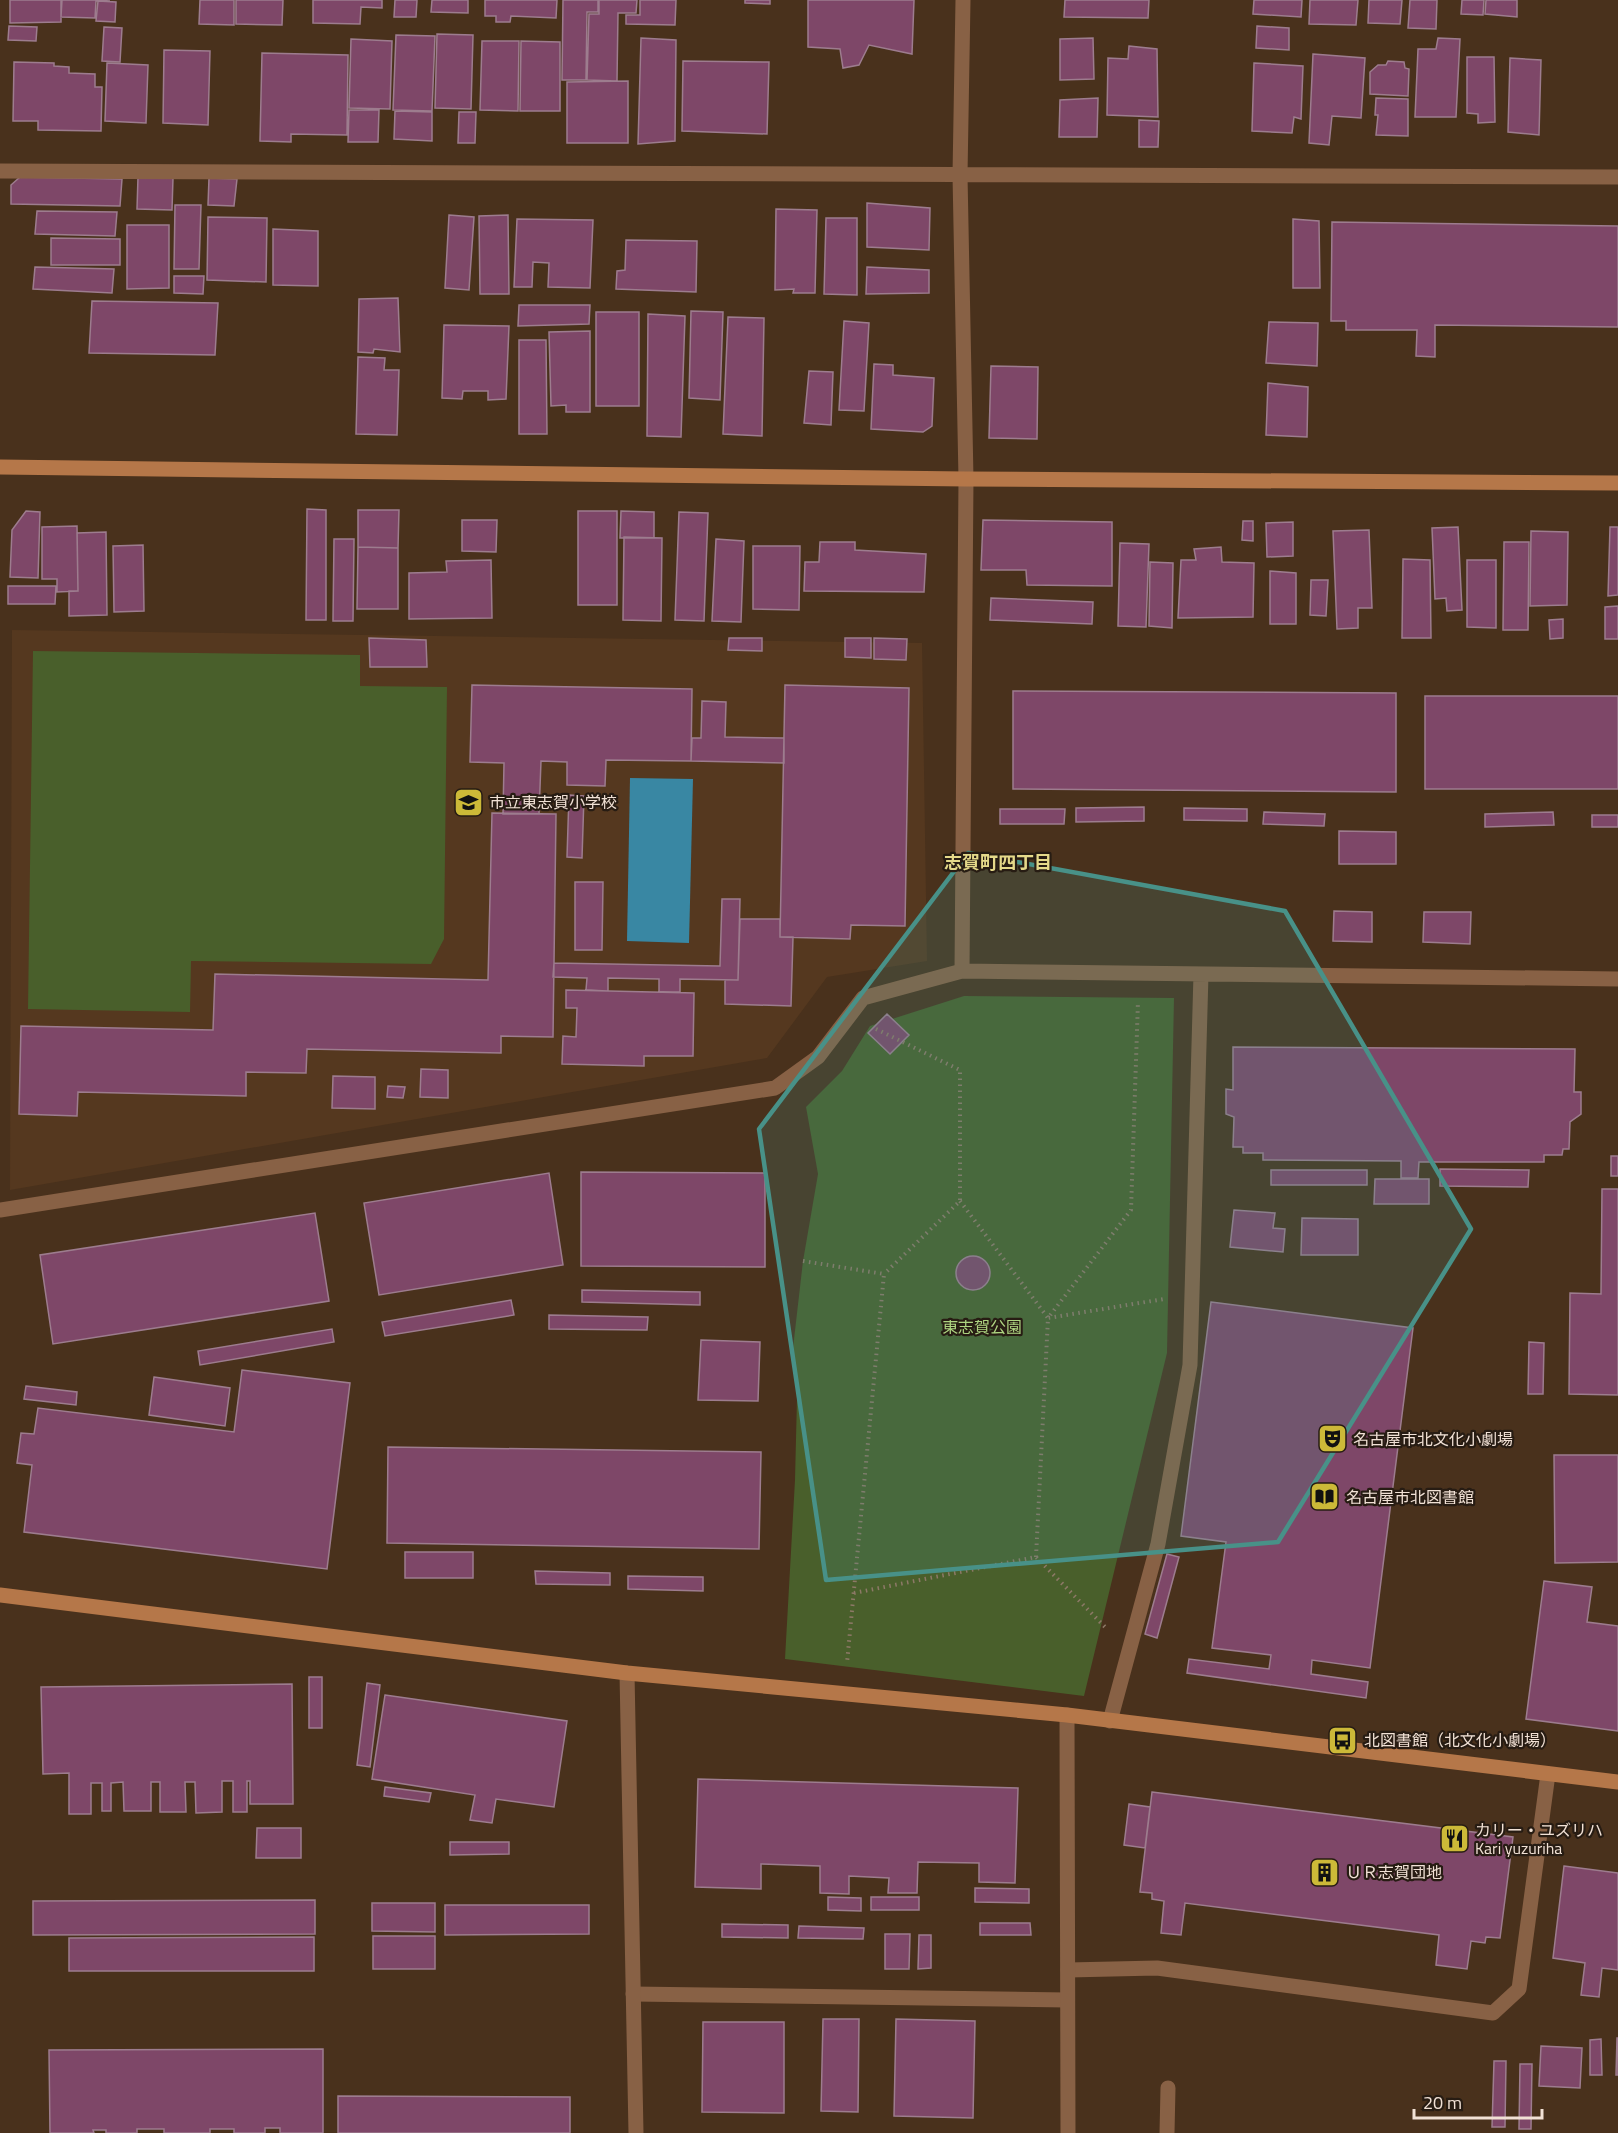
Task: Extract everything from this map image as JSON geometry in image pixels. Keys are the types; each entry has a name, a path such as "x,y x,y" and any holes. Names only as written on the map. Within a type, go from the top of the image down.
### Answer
{"street":[{"path":"962,971 966,478 960,175 963,0"},
{"path":"0,171 1618,177"},
{"path":"0,467 1618,483"},
{"path":"0,1210 775,1088 818,1057 863,998 962,971 1618,979"},
{"path":"1110,1721 1158,1544 1188,1376 1201,974"},
{"path":"0,1595 627,1673 1067,1715 1618,1782"},
{"path":"627,1673 636,2133"},
{"path":"1067,1715 1068,2133"},
{"path":"1068,1970 1157,1968 1493,2013 1519,1989 1548,1774"},
{"path":"633,1994 1067,2000"},
{"path":"1167,2133 1168,2088"}],"path":[{"path":"1129,1652 1036,1557 1048,1318 1131,1210 1139,973"},
{"path":"870,1026 960,1070 960,1201 1048,1318"},
{"path":"844,1694 884,1274 960,1201"},
{"path":"803,1261 884,1274"},
{"path":"1048,1318 1192,1294"},
{"path":"854,1593 1036,1557"}],"highlighted area":[{"path":"968,853 1285,911 1471,1229 1278,1542 826,1580 759,1129"}],"shaded area":[{"name":"市立東志賀小学校","path":"12,630 922,643 927,961 827,977 767,1058 10,1190"}],"green space":[{"path":"33,651 360,655 360,686 447,687 444,939 431,964 191,961 190,1012 28,1009"},
{"name":"東志賀公園","path":"964,996 1174,998 1167,1353 1084,1696 785,1659 795,1480 797,1398 793,1348 803,1261 818,1174 806,1107 842,1071 870,1026"}],"water":[{"path":"630,778 693,779 689,943 627,941"}],"building":[{"path":"10,0 61,0 61,22 10,23"},
{"path":"62,0 110,0 96,1 95,18 61,17"},
{"path":"200,0 234,0 234,25 199,24"},
{"path":"236,0 283,0 282,25 236,24"},
{"path":"313,0 382,0 382,8 361,7 360,24 313,23"},
{"path":"395,0 417,0 416,17 394,17"},
{"path":"432,0 468,0 468,13 431,12"},
{"path":"485,0 557,0 556,18 511,16 510,22 496,22 496,16 485,16"},
{"path":"563,0 598,0 598,12 587,12 586,80 562,80"},
{"path":"599,0 637,0 636,13 618,13 617,81 587,80 589,14 599,14"},
{"path":"640,0 676,0 675,25 626,24 626,15 640,15"},
{"path":"745,0 770,0 770,4 745,3"},
{"path":"808,0 914,0 912,54 869,45 859,65 843,68 840,49 808,47"},
{"path":"1065,0 1149,0 1148,18 1064,17"},
{"path":"1254,0 1302,0 1301,17 1253,14"},
{"path":"1310,0 1358,0 1356,25 1309,24"},
{"path":"1369,0 1402,0 1400,24 1368,23"},
{"path":"1410,0 1437,0 1436,29 1408,28"},
{"path":"1462,0 1484,0 1483,15 1461,14"},
{"path":"1486,0 1517,0 1517,17 1485,14"},
{"path":"98,1 116,2 115,22 96,21"},
{"path":"9,26 37,27 36,41 8,40"},
{"path":"1257,26 1289,28 1289,50 1256,48"},
{"path":"104,27 122,28 120,62 102,61"},
{"path":"437,34 473,35 471,109 435,108"},
{"path":"396,35 435,36 432,111 393,110"},
{"path":"641,38 676,40 675,141 638,144"},
{"path":"1093,38 1094,79 1060,80 1060,39"},
{"path":"1438,38 1460,39 1456,117 1415,117 1418,49 1436,49"},
{"path":"351,39 392,41 390,109 349,108"},
{"path":"482,41 519,41 518,111 480,110"},
{"path":"521,41 560,42 560,111 520,111"},
{"path":"1129,46 1157,49 1158,117 1107,115 1108,58 1128,59"},
{"path":"164,50 210,51 208,125 163,123"},
{"path":"262,53 348,55 347,135 291,134 291,142 260,141"},
{"path":"1313,54 1365,58 1361,118 1332,116 1329,145 1309,143"},
{"path":"1467,57 1494,57 1495,122 1478,123 1478,114 1467,113"},
{"path":"1510,58 1541,60 1539,135 1508,132"},
{"path":"683,61 769,62 767,134 682,131"},
{"path":"1388,61 1404,62 1405,68 1409,69 1408,96 1370,94 1370,72 1378,65 1386,65"},
{"path":"14,62 54,63 54,66 69,67 69,73 95,74 95,87 102,87 101,131 38,130 38,121 13,121"},
{"path":"107,63 148,65 146,123 105,121"},
{"path":"1254,63 1303,66 1301,119 1294,117 1292,133 1252,131"},
{"path":"628,81 628,143 567,143 567,82"},
{"path":"1098,98 1097,137 1059,137 1060,100"},
{"path":"1376,98 1408,99 1408,136 1376,135 1378,115 1375,115"},
{"path":"349,110 379,110 378,142 348,142"},
{"path":"395,111 432,112 432,141 394,139"},
{"path":"459,112 476,112 475,143 458,143"},
{"path":"1139,120 1159,121 1158,147 1139,147"},
{"path":"20,177 122,179 120,206 11,204 11,185"},
{"path":"138,177 173,178 172,210 137,209"},
{"path":"209,178 237,179 234,206 208,205"},
{"path":"867,203 930,208 929,250 867,247"},
{"path":"175,205 201,205 199,269 174,269"},
{"path":"776,209 817,210 815,293 793,293 794,289 775,290"},
{"path":"37,211 117,212 115,236 35,234"},
{"path":"449,215 474,217 469,290 445,288"},
{"path":"508,215 509,294 480,294 479,216"},
{"path":"208,217 267,218 266,282 207,280"},
{"path":"826,218 857,218 857,295 824,294"},
{"path":"517,219 593,220 590,288 548,287 549,263 533,262 532,287 514,287"},
{"path":"1293,219 1319,221 1320,288 1293,288"},
{"path":"1332,222 1618,226 1618,327 1435,325 1435,357 1416,356 1417,330 1346,330 1346,321 1331,321"},
{"path":"127,225 169,225 169,288 127,289"},
{"path":"273,229 318,231 318,286 273,285"},
{"path":"51,238 120,239 120,265 51,265"},
{"path":"626,240 697,241 696,292 616,289 617,271 625,270"},
{"path":"35,267 114,269 112,293 33,289"},
{"path":"867,267 929,270 929,293 866,294"},
{"path":"174,276 204,276 203,294 174,293"},
{"path":"398,298 400,352 374,349 373,353 358,352 359,299"},
{"path":"92,301 218,303 215,355 89,353"},
{"path":"519,305 590,305 589,324 518,326"},
{"path":"691,311 723,312 720,400 689,398"},
{"path":"596,312 639,312 639,406 596,406"},
{"path":"648,314 685,316 681,437 647,436"},
{"path":"728,317 764,318 762,436 723,434"},
{"path":"844,321 869,323 864,411 839,410"},
{"path":"1269,322 1318,323 1317,366 1266,363"},
{"path":"444,325 509,326 506,399 488,400 488,391 463,391 462,399 442,398"},
{"path":"590,331 590,412 566,412 566,405 551,406 549,332"},
{"path":"519,340 546,340 547,434 519,434"},
{"path":"358,357 385,358 384,370 399,370 397,435 356,434"},
{"path":"874,364 893,365 893,375 934,378 932,426 923,432 871,429"},
{"path":"991,366 1038,367 1037,439 989,438"},
{"path":"809,371 833,372 831,425 804,423"},
{"path":"1268,383 1308,387 1307,437 1266,435"},
{"path":"307,509 326,510 326,620 306,620"},
{"path":"358,510 399,510 398,548 358,547"},
{"path":"26,511 40,512 38,578 10,577 12,530"},
{"path":"578,511 617,511 617,605 578,605"},
{"path":"621,511 654,512 654,538 620,538"},
{"path":"679,512 708,513 704,621 675,620"},
{"path":"462,520 497,520 496,552 462,551"},
{"path":"983,520 1112,522 1112,586 1027,585 1026,570 981,570"},
{"path":"1243,521 1253,521 1253,541 1242,540"},
{"path":"1293,522 1293,556 1267,557 1266,523"},
{"path":"77,526 78,591 57,592 57,579 42,579 42,527"},
{"path":"1458,527 1462,610 1447,611 1446,598 1435,599 1432,528"},
{"path":"1610,527 1618,527 1618,595 1608,596"},
{"path":"1369,530 1372,608 1358,608 1358,628 1337,629 1333,531"},
{"path":"1531,531 1568,532 1567,605 1530,606"},
{"path":"106,532 107,615 69,616 69,591 78,591 77,533"},
{"path":"624,537 662,538 661,621 623,620"},
{"path":"334,539 354,539 353,621 333,621"},
{"path":"716,539 744,541 741,622 712,621"},
{"path":"820,542 855,542 855,550 926,554 924,592 804,591 805,562 819,562"},
{"path":"1504,542 1529,542 1528,630 1503,630"},
{"path":"1120,543 1149,544 1146,627 1118,626"},
{"path":"143,545 144,611 114,612 113,546"},
{"path":"753,546 800,546 799,610 753,609"},
{"path":"358,547 398,548 398,609 357,609"},
{"path":"1221,547 1222,562 1254,563 1253,617 1178,618 1181,560 1196,560 1194,549"},
{"path":"1403,559 1430,560 1431,638 1402,638"},
{"path":"491,560 492,618 409,619 409,573 447,572 446,561"},
{"path":"1467,560 1496,560 1496,628 1467,627"},
{"path":"1150,562 1173,563 1172,628 1149,626"},
{"path":"1270,571 1296,573 1296,624 1270,624"},
{"path":"1311,580 1328,580 1326,616 1310,615"},
{"path":"8,586 56,586 55,604 8,604"},
{"path":"991,598 1093,602 1092,624 990,620"},
{"path":"1618,606 1618,639 1605,639 1605,607"},
{"path":"1563,619 1563,638 1550,639 1549,620"},
{"path":"369,638 426,640 427,667 370,667"},
{"path":"729,638 762,638 762,651 728,650"},
{"path":"845,638 871,638 871,658 845,657"},
{"path":"874,638 907,639 906,660 874,659"},
{"path":"472,685 692,689 691,761 606,760 605,786 567,785 567,762 541,761 539,814 503,814 504,763 470,762"},
{"path":"785,685 909,688 905,926 851,925 850,939 780,937"},
{"path":"1013,691 1396,693 1396,792 1013,789"},
{"path":"1425,696 1618,696 1618,789 1425,789"},
{"path":"702,701 726,702 725,737 784,738 784,763 691,761 692,738 701,738"},
{"path":"569,795 584,796 582,858 567,857"},
{"path":"1144,807 1144,821 1076,822 1076,808"},
{"path":"1184,808 1247,809 1247,821 1184,820"},
{"path":"1000,809 1065,809 1064,824 1000,824"},
{"path":"1264,812 1325,814 1324,826 1263,824"},
{"path":"1553,812 1554,825 1485,827 1485,814"},
{"path":"492,813 556,814 553,1037 501,1036 501,1053 307,1049 306,1073 246,1072 246,1096 78,1092 77,1116 19,1114 21,1026 213,1030 215,974 488,980"},
{"path":"1592,815 1618,815 1618,827 1592,827"},
{"path":"1339,831 1396,832 1396,864 1339,864"},
{"path":"575,882 603,882 602,950 575,950"},
{"path":"722,899 740,899 738,980 680,979 680,992 659,992 659,979 608,978 608,991 586,990 587,978 553,977 554,963 720,966"},
{"path":"1334,911 1372,912 1372,942 1333,941"},
{"path":"1424,912 1471,912 1470,944 1423,942"},
{"path":"740,919 780,919 780,937 793,937 791,1006 725,1004 725,980 738,980"},
{"path":"566,990 694,993 693,1056 644,1056 644,1066 562,1064 563,1036 576,1037 577,1008 566,1008"},
{"path":"887,1014 909,1035 890,1054 868,1033"},
{"path":"1233,1047 1575,1049 1574,1092 1581,1092 1581,1114 1570,1122 1569,1149 1563,1149 1562,1155 1544,1155 1544,1162 1419,1162 1418,1178 1401,1178 1401,1161 1263,1160 1263,1153 1243,1153 1243,1147 1233,1147 1234,1117 1226,1114 1226,1089 1233,1090"},
{"path":"421,1069 448,1070 448,1098 420,1097"},
{"path":"333,1076 375,1077 375,1109 332,1108"},
{"path":"388,1086 405,1087 403,1098 387,1097"},
{"path":"1611,1156 1618,1156 1618,1176 1611,1176"},
{"path":"1440,1169 1529,1170 1528,1187 1440,1186"},
{"path":"1271,1170 1367,1170 1367,1185 1271,1185"},
{"path":"581,1172 765,1173 765,1267 581,1266"},
{"path":"549,1173 563,1265 379,1295 364,1203"},
{"path":"1375,1179 1429,1179 1429,1204 1374,1204"},
{"path":"1602,1189 1618,1189 1618,1395 1569,1394 1570,1293 1601,1294"},
{"path":"1234,1210 1275,1213 1273,1228 1285,1229 1283,1252 1230,1247"},
{"path":"315,1213 329,1301 53,1344 40,1255"},
{"path":"1302,1218 1358,1219 1358,1255 1301,1255"},
{"path":"973,1256 985,1261 990,1273 985,1285 973,1290 961,1285 956,1273 961,1261"},
{"path":"582,1290 700,1292 700,1305 582,1302"},
{"path":"511,1300 514,1315 385,1336 382,1322"},
{"path":"1211,1302 1413,1328 1370,1668 1312,1660 1311,1674 1368,1682 1366,1698 1187,1673 1189,1659 1269,1669 1271,1655 1212,1648 1226,1542 1181,1536"},
{"path":"549,1315 648,1317 647,1330 549,1329"},
{"path":"332,1329 334,1342 200,1365 198,1351"},
{"path":"701,1340 760,1342 758,1401 698,1400"},
{"path":"1529,1342 1544,1343 1543,1394 1528,1394"},
{"path":"242,1370 350,1383 327,1569 24,1532 32,1465 17,1463 21,1433 34,1434 38,1408 234,1432"},
{"path":"154,1377 230,1388 225,1426 149,1415"},
{"path":"26,1386 77,1392 76,1405 24,1399"},
{"path":"388,1447 761,1452 759,1549 387,1543"},
{"path":"1554,1455 1618,1455 1618,1562 1555,1563"},
{"path":"405,1552 473,1552 473,1578 405,1578"},
{"path":"1167,1554 1179,1557 1157,1638 1145,1634"},
{"path":"535,1571 610,1573 610,1585 536,1584"},
{"path":"628,1576 703,1577 703,1591 628,1589"},
{"path":"1544,1581 1592,1587 1587,1622 1618,1626 1618,1731 1526,1719"},
{"path":"309,1677 322,1677 322,1728 309,1728"},
{"path":"367,1683 380,1685 370,1767 357,1765"},
{"path":"292,1684 293,1804 250,1804 250,1781 247,1781 247,1812 233,1812 233,1781 222,1781 222,1812 196,1813 195,1782 185,1782 186,1812 160,1812 160,1782 151,1782 151,1811 124,1811 123,1782 111,1783 111,1811 102,1811 102,1783 91,1783 91,1814 69,1814 69,1773 43,1774 41,1687"},
{"path":"385,1695 567,1721 554,1807 496,1799 492,1823 470,1820 475,1795 372,1779"},
{"path":"698,1779 1018,1788 1015,1883 979,1882 979,1863 918,1862 917,1893 888,1893 889,1878 849,1876 849,1894 820,1893 820,1866 761,1864 761,1889 695,1887"},
{"path":"385,1787 431,1793 429,1802 384,1796"},
{"name":"ＵＲ志賀団地","path":"1152,1792 1513,1837 1500,1938 1486,1937 1485,1943 1471,1941 1467,1969 1436,1965 1439,1935 1185,1903 1181,1935 1161,1933 1164,1901 1152,1899 1152,1893 1140,1892"},
{"path":"1129,1804 1150,1807 1145,1848 1124,1845"},
{"path":"257,1828 301,1828 301,1858 256,1858"},
{"path":"450,1842 509,1842 509,1854 450,1855"},
{"path":"1564,1866 1618,1873 1618,1970 1602,1968 1599,1997 1581,1995 1585,1963 1553,1958"},
{"path":"975,1888 1029,1889 1029,1903 975,1902"},
{"path":"828,1897 861,1898 861,1911 828,1910"},
{"path":"871,1897 919,1897 919,1910 871,1910"},
{"path":"315,1900 315,1934 33,1935 33,1901"},
{"path":"372,1903 435,1903 435,1932 372,1931"},
{"path":"445,1905 589,1905 589,1934 445,1935"},
{"path":"980,1923 1030,1923 1031,1935 980,1935"},
{"path":"722,1924 788,1925 788,1938 722,1937"},
{"path":"799,1926 864,1928 863,1939 798,1938"},
{"path":"885,1934 910,1934 909,1969 885,1969"},
{"path":"919,1935 931,1935 931,1968 918,1969"},
{"path":"373,1936 435,1936 435,1969 373,1969"},
{"path":"314,1937 314,1971 69,1971 69,1938"},
{"path":"823,2019 859,2019 858,2112 821,2111"},
{"path":"896,2019 975,2021 973,2118 894,2116"},
{"path":"703,2022 784,2022 784,2113 702,2112"},
{"path":"1617,2038 1618,2075 1616,2075"},
{"path":"1601,2039 1602,2075 1590,2075 1590,2040"},
{"path":"1541,2046 1582,2048 1580,2088 1539,2086"},
{"path":"323,2049 323,2133 280,2133 280,2128 265,2128 265,2133 234,2133 234,2129 210,2129 210,2133 164,2133 164,2129 137,2129 137,2133 106,2133 106,2130 93,2130 94,2133 50,2133 49,2050"},
{"path":"1494,2061 1506,2061 1505,2127 1492,2127"},
{"path":"1520,2064 1532,2064 1531,2129 1519,2129"},
{"path":"338,2096 570,2097 570,2133 338,2133"}],"place":[{"name":"市立東志賀小学校","path":"468,802"},
{"name":"名古屋市北文化小劇場","path":"1332,1439"},
{"name":"名古屋市北図書館","path":"1325,1497"},
{"name":"北図書館（北文化小劇場）","path":"1343,1740"},
{"name":"カリー・ユズリハ Kari yuzuriha","path":"1454,1839"},
{"name":"ＵＲ志賀団地","path":"1325,1872"}],"district":[{"name":"志賀町四丁目","path":"998,863"}]}
